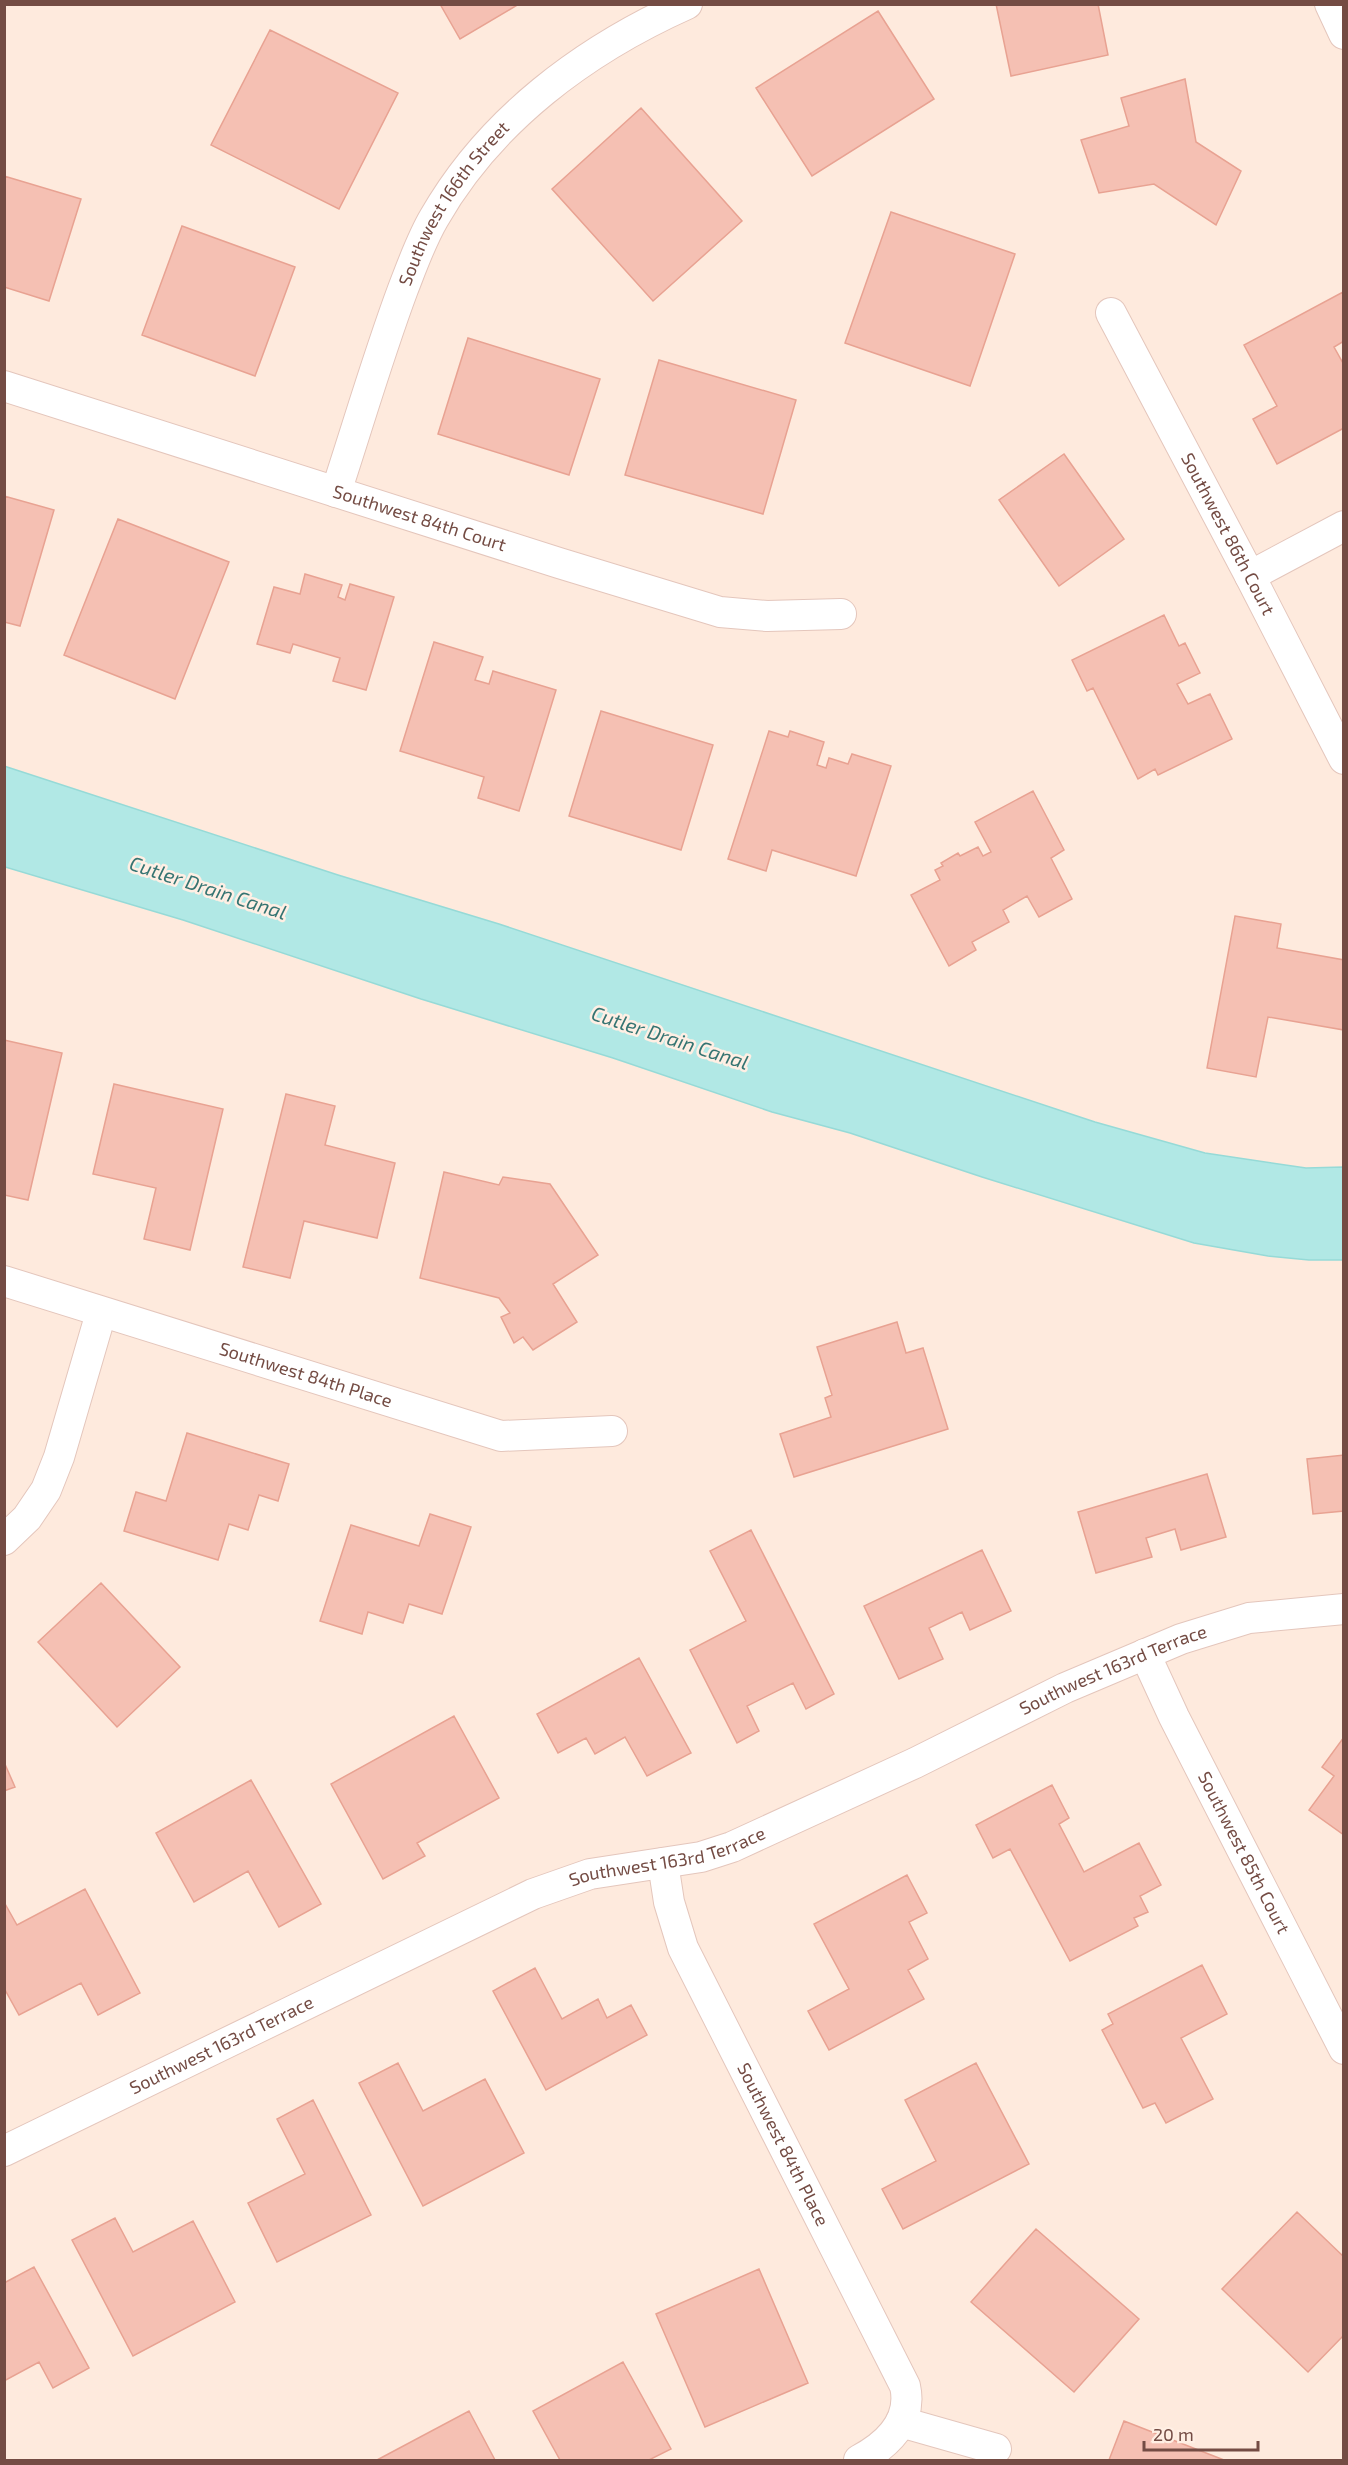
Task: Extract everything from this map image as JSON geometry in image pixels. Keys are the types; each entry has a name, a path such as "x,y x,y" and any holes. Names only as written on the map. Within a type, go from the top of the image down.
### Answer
{"street":[{"name":"Southwest 166th Street","path":"336,492 392,320 412,267 434,219 464,175 501,129 552,82 613,41 687,4"},
{"path":"1330,4 1344,34"},
{"name":"Southwest 86th Court","path":"1111,313 1344,759"},
{"name":"Southwest 84th Court","path":"4,386 720,612 767,616 840,614"},
{"path":"1250,576 1344,526"},
{"name":"Southwest 84th Place","path":"4,1281 501,1436 612,1431"},
{"path":"4,1540 27,1518 46,1490 101,1313"},
{"name":"Southwest 163rd Terrace","path":"4,2151 533,1894 590,1874 701,1857 752,1839 915,1763 1065,1688 1193,1635 1249,1618 1344,1609"},
{"name":"Southwest 85th Court","path":"1145,1654 1174,1717 1344,2049"},
{"name":"Southwest 84th Place","path":"663,1863 669,1902 683,1948 902,2379 908,2397 907,2409 901,2422"},
{"path":"859,2460 877,2451 889,2440 901,2422 996,2449"}],"water":[{"name":"Cutler Drain Canal","path":"4,766 338,875 499,924 1095,1122 1205,1153 1306,1168 1343,1167 1343,1260 1309,1260 1268,1256 1194,1243 850,1133 772,1112 613,1058 421,999 183,920 5,867"}],"building":[{"path":"440,4 519,4 460,39"},
{"path":"996,4 1098,4 1108,55 1011,76"},
{"path":"878,11 934,99 812,176 756,88"},
{"path":"270,30 398,93 339,209 211,145"},
{"path":"1185,79 1196,142 1241,171 1216,225 1154,184 1099,193 1081,140 1129,126 1121,98"},
{"path":"641,108 742,221 653,301 552,189"},
{"path":"4,176 81,199 49,301 4,287"},
{"path":"891,212 1015,254 970,386 845,343"},
{"path":"182,226 295,267 255,376 142,335"},
{"path":"1343,292 1344,341 1334,347 1344,365 1344,428 1277,464 1253,419 1277,406 1244,345"},
{"path":"468,338 600,379 569,475 438,434"},
{"path":"659,360 796,400 763,514 625,475"},
{"path":"1064,454 1124,539 1059,586 999,500"},
{"path":"4,496 54,510 20,626 4,622"},
{"path":"118,519 229,562 175,699 64,655"},
{"path":"305,574 342,585 338,597 345,600 350,584 394,597 366,690 333,681 340,658 293,644 290,653 257,644 274,587 300,594"},
{"path":"1164,615 1179,646 1185,643 1200,673 1177,684 1188,704 1210,694 1232,739 1158,775 1155,769 1138,779 1093,688 1087,691 1072,660"},
{"path":"434,642 483,657 475,680 489,684 493,671 556,690 519,811 478,798 484,777 400,751"},
{"path":"601,711 713,745 681,850 569,816"},
{"path":"769,731 788,737 790,731 824,742 817,765 826,768 829,758 848,764 852,754 891,766 856,876 772,850 766,871 728,859"},
{"path":"1033,791 1064,850 1051,858 1072,899 1039,917 1027,896 1003,910 1009,922 972,942 976,950 949,966 911,895 940,880 935,870 943,866 941,863 958,853 960,856 978,847 983,856 991,852 975,822"},
{"path":"1235,916 1281,924 1277,948 1344,960 1344,1030 1268,1017 1256,1077 1207,1068"},
{"path":"4,1040 62,1053 28,1200 4,1195"},
{"path":"114,1084 223,1109 190,1250 144,1239 156,1188 93,1174"},
{"path":"286,1094 335,1106 325,1145 395,1163 377,1238 304,1221 290,1278 243,1267"},
{"path":"444,1172 499,1185 503,1177 550,1184 598,1255 553,1284 577,1322 533,1350 523,1337 514,1343 501,1317 510,1313 499,1298 420,1278"},
{"path":"897,1322 906,1353 923,1348 948,1429 794,1477 780,1434 831,1417 825,1398 832,1395 817,1347"},
{"path":"187,1433 289,1464 278,1501 259,1495 248,1530 229,1524 218,1560 124,1531 136,1492 166,1501"},
{"path":"1344,1455 1344,1511 1313,1514 1307,1459"},
{"path":"1207,1474 1226,1537 1181,1550 1175,1529 1146,1538 1152,1557 1096,1573 1078,1512"},
{"path":"430,1514 471,1527 442,1614 409,1604 403,1623 368,1612 362,1634 320,1621 351,1525 419,1546"},
{"path":"751,1530 834,1694 806,1709 793,1683 747,1706 759,1731 737,1743 690,1650 746,1621 710,1551"},
{"path":"982,1550 1011,1611 970,1630 962,1612 929,1628 943,1659 899,1679 864,1606"},
{"path":"101,1583 180,1667 117,1727 38,1642"},
{"path":"639,1658 691,1753 647,1776 625,1737 595,1754 586,1738 558,1753 537,1714"},
{"path":"454,1716 499,1798 417,1843 425,1856 383,1879 331,1784"},
{"path":"1344,1737 1344,1835 1309,1810 1334,1776 1322,1767"},
{"path":"4,1762 15,1787 4,1791"},
{"path":"251,1780 321,1904 279,1927 248,1871 194,1902 156,1833"},
{"path":"1052,1785 1069,1818 1059,1824 1084,1872 1139,1843 1161,1885 1140,1896 1148,1912 1134,1918 1138,1926 1070,1961 1010,1849 993,1858 976,1825"},
{"path":"907,1875 927,1913 909,1922 928,1959 908,1970 924,1999 829,2050 808,2011 849,1989 814,1924"},
{"path":"85,1889 140,1993 98,2015 81,1983 19,2015 4,1988 4,1902 17,1925"},
{"path":"1202,1965 1227,2014 1181,2038 1213,2099 1166,2123 1155,2103 1143,2108 1102,2030 1113,2024 1108,2014"},
{"path":"535,1968 562,2019 598,1999 607,2018 631,2005 647,2035 546,2090 493,1991"},
{"path":"398,2063 423,2111 485,2079 524,2153 423,2206 359,2083"},
{"path":"976,2063 1029,2164 903,2229 882,2189 936,2161 905,2100"},
{"path":"313,2100 371,2215 277,2262 248,2203 305,2174 277,2119"},
{"path":"1297,2212 1344,2257 1344,2335 1308,2372 1222,2289"},
{"path":"115,2218 133,2252 193,2221 235,2302 133,2356 72,2240"},
{"path":"1036,2229 1139,2319 1074,2392 971,2302"},
{"path":"34,2267 89,2368 53,2388 39,2362 4,2381 4,2283"},
{"path":"759,2269 808,2383 705,2427 656,2314"},
{"path":"623,2362 671,2449 649,2460 560,2460 533,2411"},
{"path":"469,2411 495,2460 377,2460"},
{"path":"1124,2421 1224,2460 1109,2460"}]}
